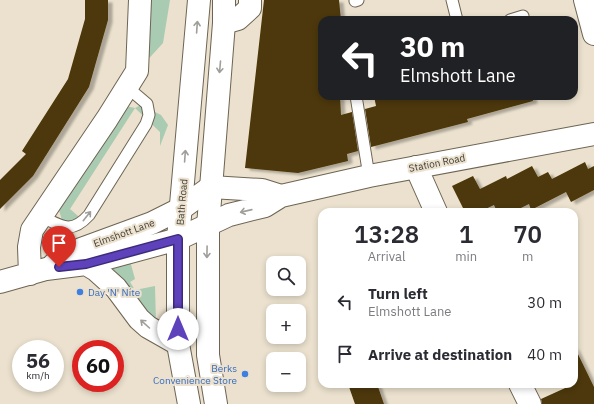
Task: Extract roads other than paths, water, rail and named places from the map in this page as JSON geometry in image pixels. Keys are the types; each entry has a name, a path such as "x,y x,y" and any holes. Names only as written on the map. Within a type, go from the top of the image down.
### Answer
{"street":[{"path":"38,271 29,247 32,230 137,71 140,0"},
{"name":"Bath Road","path":"189,404 178,344 178,239 182,208 199,0"},
{"path":"216,404 208,355 208,226 224,23 224,0"},
{"path":"224,23 238,19 250,8 250,0"},
{"path":"589,8 594,34"},
{"name":"Station Road","path":"178,239 229,215 265,206 281,196 369,176 594,134"},
{"path":"416,167 434,208"},
{"path":"182,208 211,187 262,190 281,196"},
{"name":"Elmshott Lane","path":"38,271 81,249 152,223 182,208"},
{"name":"Elmshott Lane","path":"0,282 38,271 86,264 178,239"},
{"path":"86,264 96,270 116,288 148,327 178,344"},
{"path":"522,388 530,404"}],"lane":[{"path":"452,0 456,16"},
{"path":"41,216 64,227 74,227 89,215 146,124 149,115 147,104 127,87"},
{"path":"357,100 369,176"}],"place":[{"name":"Day 'N' Nite","path":"80,292"},
{"name":"Berks Convenience Store","path":"245,374"}]}
